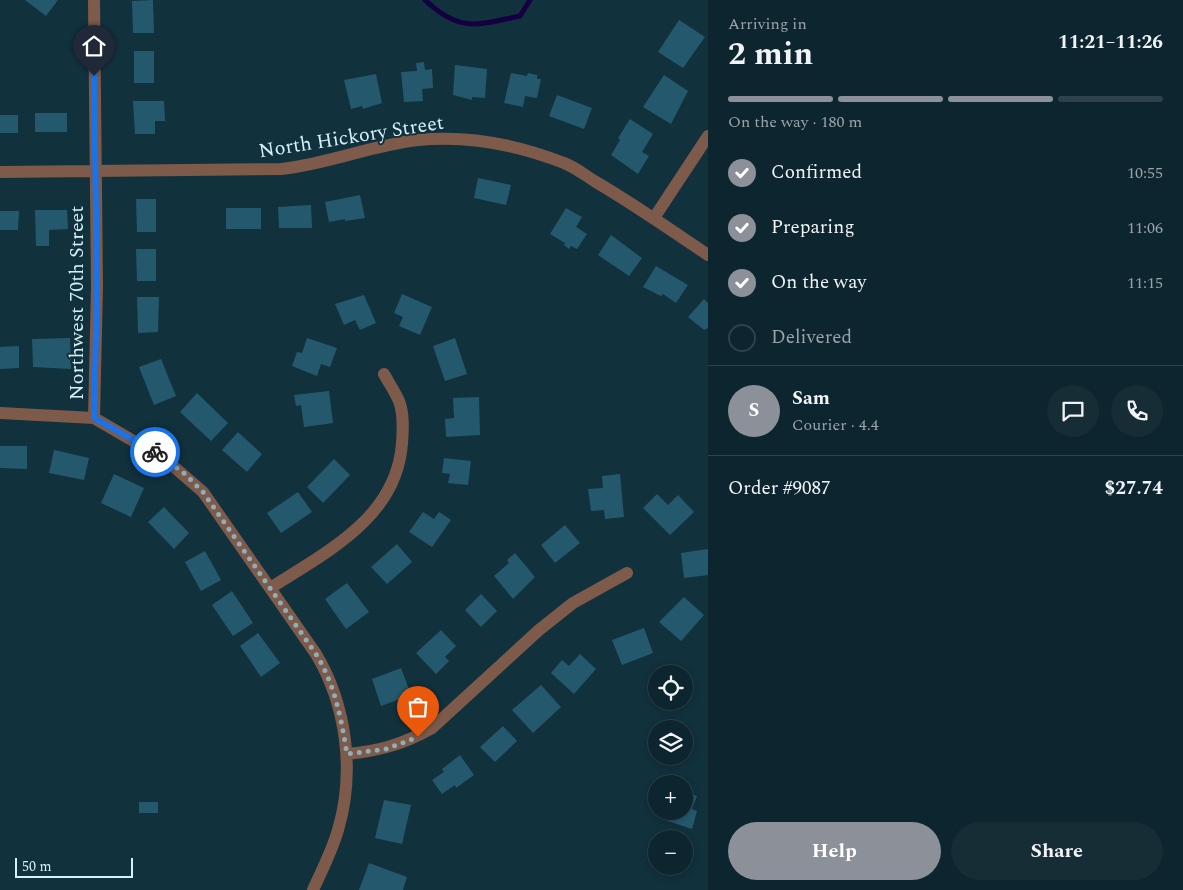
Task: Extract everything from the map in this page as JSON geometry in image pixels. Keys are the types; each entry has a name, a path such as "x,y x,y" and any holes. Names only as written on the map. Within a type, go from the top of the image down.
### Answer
{"street":[{"name":"Northwest 70th Street","path":"94,0 94,170 97,287 94,418 151,450 185,474 203,492 272,587 325,668 339,706 347,754 348,775 338,829 313,890"},
{"path":"654,218 708,136"},
{"name":"North Hickory Street","path":"0,172 281,169 306,166 372,149 418,140 453,139 486,142 565,163 639,207 708,255"},
{"path":"272,587 358,529 388,493 401,460 404,429 400,403 384,374"},
{"path":"0,413 94,418"},
{"path":"347,754 386,749 418,737 432,728 539,630 566,608 627,573"}],"building":[{"path":"25,0 58,0 46,16"},
{"path":"153,0 154,33 133,33 132,1"},
{"path":"679,20 705,37 683,68 658,52"},
{"path":"134,51 154,51 154,83 134,83"},
{"path":"424,62 425,70 432,69 433,88 422,89 423,101 404,102 401,72 417,71 416,63"},
{"path":"455,65 487,69 485,98 472,97 472,100 453,95"},
{"path":"511,73 527,76 528,73 537,75 537,79 541,79 537,98 525,96 523,107 504,103"},
{"path":"376,74 382,103 363,109 362,106 351,109 344,80"},
{"path":"664,75 688,91 671,124 643,107"},
{"path":"557,95 592,108 584,129 549,116"},
{"path":"133,101 164,101 165,121 155,121 155,134 135,134"},
{"path":"35,113 67,113 67,132 35,132"},
{"path":"0,115 18,115 18,133 0,133"},
{"path":"630,119 653,134 642,152 649,156 638,174 611,155 620,140 618,138"},
{"path":"478,178 511,185 506,205 474,198"},
{"path":"360,195 365,218 329,222 325,202"},
{"path":"136,199 156,199 156,232 137,232"},
{"path":"311,205 312,228 279,228 278,207"},
{"path":"226,208 261,208 261,229 226,229"},
{"path":"566,208 582,217 576,227 587,234 577,249 571,246 569,249 564,245 565,243 550,234"},
{"path":"35,210 67,210 68,229 49,230 49,246 36,246"},
{"path":"0,211 19,211 18,230 0,230"},
{"path":"611,235 642,258 629,276 598,255"},
{"path":"136,249 156,249 156,281 137,281"},
{"path":"656,266 688,285 676,303 663,294 661,296 643,287"},
{"path":"402,294 432,307 420,335 399,326 403,317 394,313"},
{"path":"364,295 376,323 360,330 355,320 344,325 335,304"},
{"path":"137,297 159,297 158,332 138,333"},
{"path":"704,299 708,303 708,328 704,330 688,317"},
{"path":"70,338 71,369 33,367 32,339"},
{"path":"307,338 337,348 330,367 321,364 317,376 292,366 297,352 302,353"},
{"path":"455,338 467,374 445,381 433,346"},
{"path":"19,346 19,368 0,369 0,347"},
{"path":"161,359 176,396 154,405 139,367"},
{"path":"329,391 333,423 304,427 301,405 296,406 294,395"},
{"path":"197,393 228,423 211,441 180,412"},
{"path":"479,397 480,435 446,437 445,419 454,418 453,398"},
{"path":"238,432 262,454 247,472 222,450"},
{"path":"0,446 27,446 27,469 0,468"},
{"path":"54,450 89,458 84,480 49,473"},
{"path":"444,458 471,461 468,485 448,483 450,474 442,473"},
{"path":"334,459 350,475 323,503 307,487"},
{"path":"114,474 144,488 131,517 101,503"},
{"path":"620,474 624,517 605,519 604,510 591,511 588,489 603,488 602,476"},
{"path":"298,492 312,512 281,533 267,513"},
{"path":"657,494 668,505 678,495 694,512 670,535 643,508"},
{"path":"164,507 189,533 174,549 148,522"},
{"path":"423,512 434,519 439,512 451,520 432,547 409,532"},
{"path":"565,525 580,543 555,563 541,545"},
{"path":"397,544 412,562 387,584 371,567"},
{"path":"708,549 708,575 684,578 681,553"},
{"path":"205,551 221,580 201,591 185,562"},
{"path":"515,553 535,577 513,599 494,576 509,563 507,560"},
{"path":"347,583 369,612 346,629 325,599"},
{"path":"232,591 253,623 233,636 212,605"},
{"path":"481,594 497,611 481,627 465,610"},
{"path":"684,597 704,615 681,641 659,622"},
{"path":"644,628 653,653 622,665 612,640"},
{"path":"441,630 456,646 445,657 449,661 436,674 416,653"},
{"path":"258,633 280,663 261,677 240,646"},
{"path":"580,654 596,669 574,694 551,673 562,660 569,666"},
{"path":"401,668 411,695 381,706 372,679"},
{"path":"541,685 561,707 533,733 512,710"},
{"path":"503,726 517,741 495,762 480,747"},
{"path":"460,755 474,775 456,788 455,785 442,794 432,780 444,772 442,769"},
{"path":"693,794 697,796 693,806"},
{"path":"384,800 411,805 402,844 375,838"},
{"path":"139,802 158,802 158,813 139,813"},
{"path":"693,809 697,811 692,829 665,820 693,820"},
{"path":"369,863 407,877 403,890 359,890"}],"waterway":[{"path":"425,0 437,11 449,18 470,24 480,24 520,16 530,0"}],"way so far":[{"path":"155,452 185,474 203,492 272,587 325,668 339,706 347,754 386,749 418,737"}],"route":[{"path":"94,76 97,287 94,418 110,425 155,452"}]}
